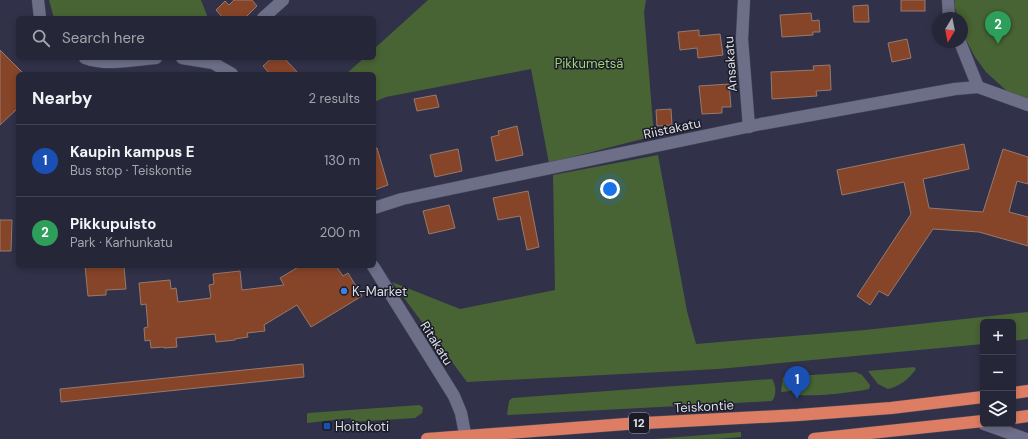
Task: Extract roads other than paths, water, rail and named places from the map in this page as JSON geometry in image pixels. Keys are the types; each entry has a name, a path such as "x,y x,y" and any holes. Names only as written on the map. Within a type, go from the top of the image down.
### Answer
{"highway":[{"path":"1016,393 1028,391"},
{"name":"Teiskontie","path":"427,439 626,424 798,415 891,408 980,397"},
{"path":"1016,418 1028,416"},
{"path":"814,439 980,423"}],"street":[{"path":"38,0 40,16"},
{"path":"265,16 283,0"},
{"name":"Ansakatu","path":"744,0 742,39 749,127"},
{"path":"948,0 949,12"},
{"path":"962,48 978,87 1028,105"},
{"path":"90,60 94,62 117,62 136,60"},
{"path":"205,60 216,61 230,72"},
{"name":"Riistakatu","path":"376,207 402,199 749,127 947,90 978,87"},
{"name":"Ritakatu","path":"374,268 454,396 461,413 466,437"},
{"path":"993,427 1026,439"}],"place":[{"name":"Pikkupuisto","path":"998,44"},
{"name":"K-Market","path":"344,291"},
{"name":"Kaupin kampus E","path":"797,399"},
{"name":"Hoitokoti","path":"327,426"}],"park label":[{"name":"Pikkumetsä","path":"589,63"}]}
